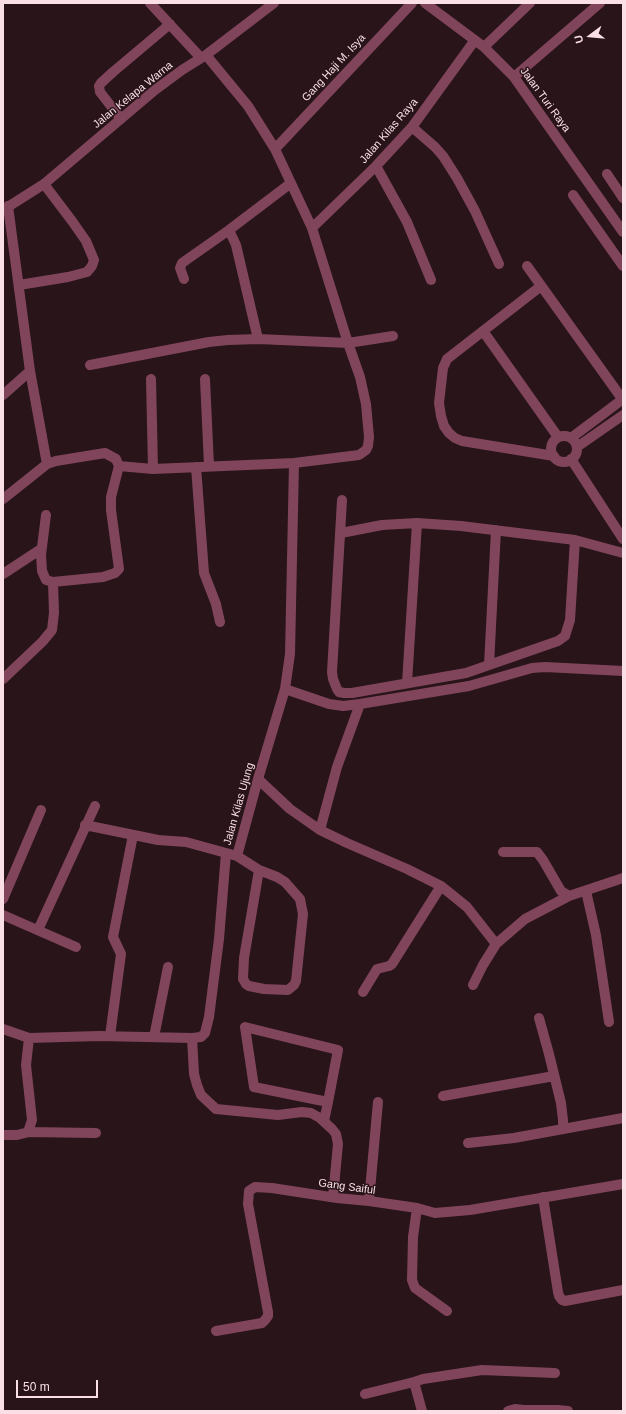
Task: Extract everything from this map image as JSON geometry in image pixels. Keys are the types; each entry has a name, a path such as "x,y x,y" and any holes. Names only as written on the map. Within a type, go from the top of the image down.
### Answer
{"street":[{"name":"Gang Haji M. Isya","path":"275,150 412,3"},
{"path":"484,47 530,3"},
{"path":"514,77 600,3"},
{"path":"119,466 153,469 294,463 360,455 368,446 369,437 366,404 360,377 312,228 275,150 248,106 170,24 156,5"},
{"name":"Jalan Kelapa Warna","path":"6,208 44,184 155,90 203,57 268,5"},
{"name":"Jalan Turi Raya","path":"431,5 484,47 514,77 623,232"},
{"path":"121,119 99,89 101,83 112,72 170,24"},
{"name":"Jalan Kilas Raya","path":"312,228 376,166 412,127 475,40"},
{"path":"412,127 443,156 457,178 475,211 499,264"},
{"path":"376,166 407,222 431,280"},
{"path":"607,174 623,198"},
{"path":"184,279 180,268 182,263 229,230 291,183"},
{"path":"19,285 68,277 87,272 92,266 94,260 86,242 44,184"},
{"path":"573,195 623,266"},
{"path":"6,208 19,285 30,371 47,464"},
{"path":"229,230 236,245 258,339"},
{"path":"527,266 623,400 571,438"},
{"path":"541,286 452,355 444,364 440,403 441,416 444,426 449,433 462,441 554,456"},
{"path":"483,331 558,437"},
{"path":"90,365 209,342 258,339 348,343 393,336"},
{"path":"3,395 30,371"},
{"path":"151,379 153,469"},
{"path":"205,380 209,466"},
{"path":"577,447 571,438 565,436 558,437 552,444 551,448 554,456 560,461 571,459 576,452 577,447 623,415"},
{"path":"3,500 47,464 105,452 115,457 119,466 110,497 112,525 119,569 115,573 103,577 53,582 46,580 41,565 41,549 46,515"},
{"path":"571,459 623,539"},
{"name":"Jalan Kilas Ujung","path":"259,870 244,958 244,982 249,986 284,991 291,988 296,981 302,903 285,882 259,870 237,856 285,689 290,654 294,463"},
{"path":"196,467 204,573 216,604 220,622"},
{"path":"342,500 332,672 335,686 339,692 352,693 466,673 558,641 565,636 570,620 575,540"},
{"path":"341,533 382,525 417,523 461,526 575,540 623,553"},
{"path":"407,683 417,523"},
{"path":"488,665 496,530"},
{"path":"3,574 41,549"},
{"path":"3,679 52,630 54,613 53,582"},
{"path":"285,689 329,704 344,706 468,686 532,668 545,667 623,671"},
{"path":"320,830 337,767 360,704"},
{"path":"258,779 290,809 320,830 441,886 467,907 496,944"},
{"path":"38,930 95,806"},
{"path":"3,899 41,810"},
{"path":"85,825 158,840 186,842 237,856"},
{"path":"110,1036 121,954 113,937 133,835"},
{"path":"503,852 537,852 561,891 569,896"},
{"path":"3,1029 29,1038 110,1036 201,1037 205,1033 209,1017 219,939 226,853"},
{"path":"473,985 483,964 496,944 525,919 569,896 623,878"},
{"path":"363,992 377,969 392,964 441,886"},
{"path":"586,891 587,903 596,935 609,1022"},
{"path":"3,915 76,947"},
{"path":"154,1037 168,967"},
{"path":"539,1018 561,1103 564,1120 563,1128"},
{"path":"324,1122 328,1102 338,1050 245,1027 254,1086 328,1102"},
{"path":"28,1132 32,1120 26,1065 29,1038"},
{"path":"192,1038 194,1074 197,1085 201,1095 216,1109 278,1115 302,1112 311,1113 320,1118 336,1134 338,1144 333,1197"},
{"path":"443,1096 554,1076"},
{"path":"369,1201 378,1102"},
{"path":"468,1143 514,1138 623,1118"},
{"path":"3,1135 17,1135 28,1132 96,1133"},
{"name":"Gang Saiful","path":"216,1331 262,1323 268,1316 248,1204 249,1191 255,1187 268,1187 369,1201 417,1208 435,1213 450,1212 623,1184"},
{"path":"543,1197 558,1292 562,1300 565,1301 623,1290"},
{"path":"417,1208 413,1237 412,1280 415,1288 447,1311"},
{"path":"365,1394 414,1382 423,1378 482,1370 555,1373"},
{"path":"414,1382 422,1411"},
{"path":"508,1411 515,1409 524,1411 568,1411"}]}
